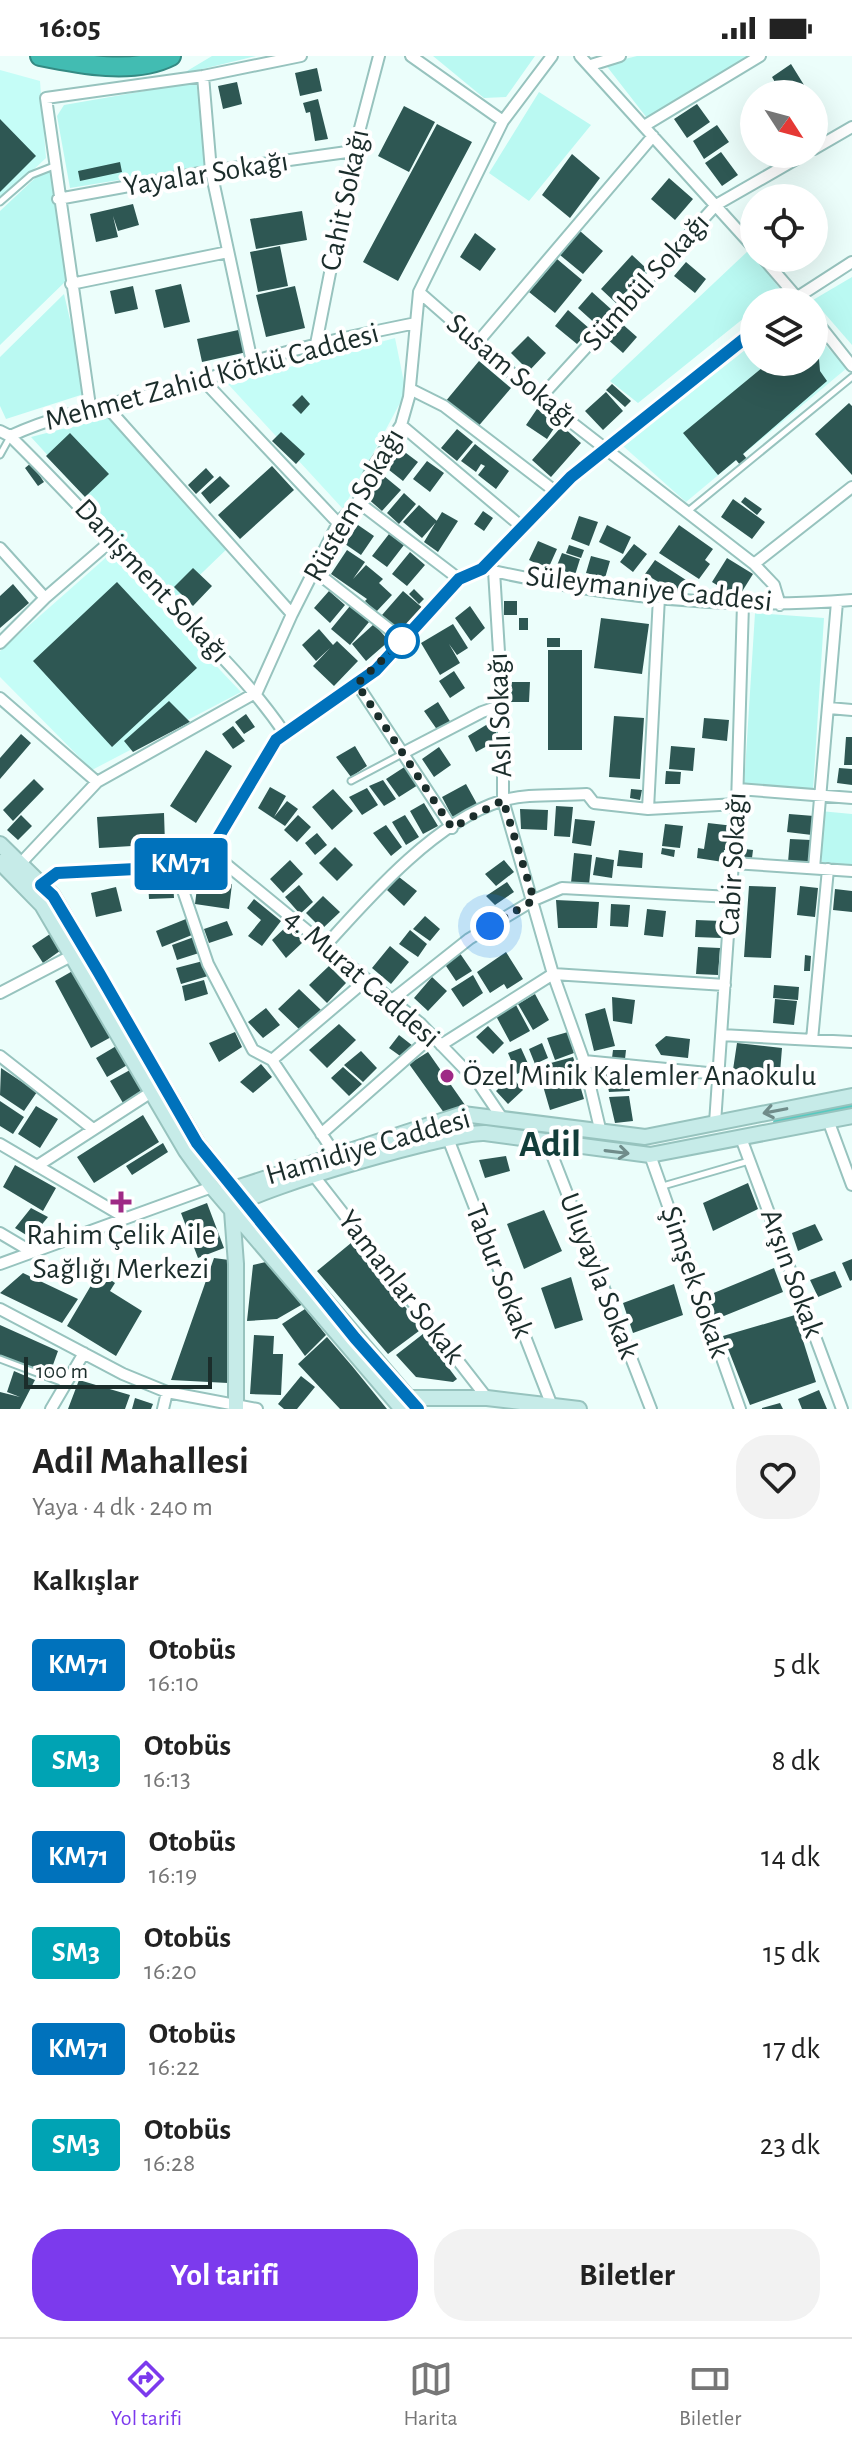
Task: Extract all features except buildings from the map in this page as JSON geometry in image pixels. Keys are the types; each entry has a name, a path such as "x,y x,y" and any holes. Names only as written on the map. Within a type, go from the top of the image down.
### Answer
{"highway":[{"path":"40,56 97,65 133,65 171,56"}],"street":[{"path":"90,406 58,199 46,98 203,76 301,56"},
{"name":"Cahit Sokağı","path":"316,344 354,151 379,56"},
{"path":"411,56 503,121"},
{"name":"Rüstem Sokağı","path":"257,692 338,523 358,502 371,470 401,425 410,389 419,292 503,121 552,56"},
{"path":"580,56 740,232"},
{"path":"591,65 620,56"},
{"path":"644,126 760,56"},
{"path":"203,76 211,171 252,362"},
{"path":"828,141 852,127"},
{"path":"477,343 653,136"},
{"name":"Yayalar Sokağı","path":"58,199 211,171 354,151"},
{"name":"Sümbül Sokağı","path":"540,398 716,205 781,168"},
{"path":"71,284 228,252"},
{"path":"814,288 852,262"},
{"path":"774,272 787,288"},
{"name":"Susam Sokağı","path":"419,292 540,398 754,564 774,585 780,605"},
{"name":"Mehmet Zahid Kötkü Caddesi","path":"5,433 90,406 107,407 204,381 252,362 316,344 416,323"},
{"path":"828,336 852,366"},
{"path":"36,889 57,873 175,867 210,851 276,740 357,684 459,579 488,570 522,527 556,492 740,342"},
{"path":"204,381 338,523"},
{"path":"410,389 444,406 556,492"},
{"path":"107,407 292,614"},
{"path":"401,425 522,527"},
{"name":"Danişment Sokağı","path":"5,433 84,507 111,541 257,692 285,734"},
{"path":"754,564 852,487"},
{"path":"358,502 459,579"},
{"path":"0,643 45,598 111,541"},
{"path":"0,548 45,598"},
{"name":"Süleymaniye Caddesi","path":"488,570 659,597 743,604 852,600"},
{"name":"Aslı Sokağı","path":"488,570 502,705 503,800 553,974 584,1061 601,1133"},
{"path":"316,572 403,640"},
{"path":"648,809 659,597"},
{"path":"814,868 837,602"},
{"name":"Cabir Sokağı","path":"715,1123 738,789 743,604"},
{"path":"357,684 405,752 452,828"},
{"path":"20,864 97,782 257,692"},
{"path":"0,698 97,782"},
{"path":"405,752 482,712 502,705"},
{"path":"829,708 852,710"},
{"path":"738,789 852,798"},
{"path":"326,945 389,874 452,828 503,800 587,794 594,803 648,809 737,804"},
{"path":"0,844 20,864 36,889 42,905 73,955 197,1143 221,1190 409,1405"},
{"name":"4. Murat Caddesi","path":"210,851 432,1036 479,1084 502,1118"},
{"path":"733,863 852,871"},
{"path":"1,864 36,889 53,896 158,1088"},
{"path":"175,867 208,964 253,1050 272,1060 335,1154"},
{"path":"812,1040 828,869"},
{"path":"392,1000 469,939 534,900 562,888 731,897"},
{"path":"0,993 73,955"},
{"path":"441,1045 553,974 725,985"},
{"path":"272,1060 365,981"},
{"path":"721,1035 852,1042"},
{"path":"321,1134 432,1036"},
{"path":"0,1056 93,1129"},
{"path":"584,1061 718,1074"},
{"path":"37,1166 158,1088"},
{"name":"Hamidiye Caddesi","path":"221,1190 463,1114 645,1137 852,1096"},
{"name":"Hamidiye Caddesi","path":"237,1206 314,1176 447,1136 485,1133 650,1155 852,1116"},
{"path":"828,1120 852,1185"},
{"path":"533,1123 547,1142"},
{"name":"Tabur Sokak","path":"447,1136 552,1406"},
{"name":"Arşın Sokak","path":"741,1138 842,1409"},
{"name":"Uluyayla Sokak","path":"547,1142 651,1409"},
{"path":"0,1144 124,1217"},
{"name":"Şimşek Sokak","path":"650,1155 740,1409"},
{"name":"Yamanlar Sokak","path":"314,1176 487,1398"},
{"path":"0,1264 124,1217 221,1190"},
{"path":"237,1206 392,1397 409,1405 487,1398 579,1409"},
{"path":"236,1406 237,1206"},
{"path":"0,1233 32,1252"},
{"path":"0,1309 167,1392 257,1409"},
{"path":"51,1409 84,1353"},
{"path":"163,1409 167,1392"}],"lane":[{"path":"0,202 31,175 54,166"},
{"path":"687,512 852,377"},
{"path":"0,455 5,433"},
{"path":"351,781 405,752"},
{"path":"662,1187 750,1161"},
{"path":"0,1359 66,1384"}],"shaded area":[{"path":"212,56 256,56 182,74"},
{"path":"433,56 535,56 506,97 484,98"},
{"path":"637,56 751,56 647,118 605,64"},
{"path":"0,70 40,81 46,158 0,201"},
{"path":"196,82 210,165 70,188 57,116 64,105"},
{"path":"539,92 591,125 529,201 489,173"},
{"path":"49,165 69,278 0,345 0,211"},
{"path":"740,258 740,272 766,272 779,288 740,288 740,321 638,403 610,381"},
{"path":"852,277 852,345 828,317 828,291"},
{"path":"64,294 87,393 6,419 0,406 0,357"},
{"path":"395,338 406,392 343,509 228,384"},
{"path":"828,348 847,368 686,502 623,446 740,354 740,376 828,376"},
{"path":"109,417 231,545 177,597 31,437"},
{"path":"110,554 241,692 92,770 0,677 0,651"},
{"path":"755,613 824,618 813,791 744,787"},
{"path":"820,811 852,814 852,871 822,870"}],"waterway":[{"path":"780,1123 852,1108"}],"bus line":[{"name":"KM71","path":"418,1409 372,1359 197,1143 53,896 41,885 57,873 175,867 210,851 276,740 376,670 459,579 482,569 571,477 740,342"}],"place":[{"name":"Özel Minik Kalemler Anaokulu","path":"447,1076"},
{"name":"Rahim Çelik Aile Sağlığı Merkezi","path":"121,1202"}],"district":[{"name":"Adil","path":"550,1145"}],"route":[{"path":"402,641 376,670 357,684 405,752 452,828 481,809 503,800 534,900 490,926"}]}
